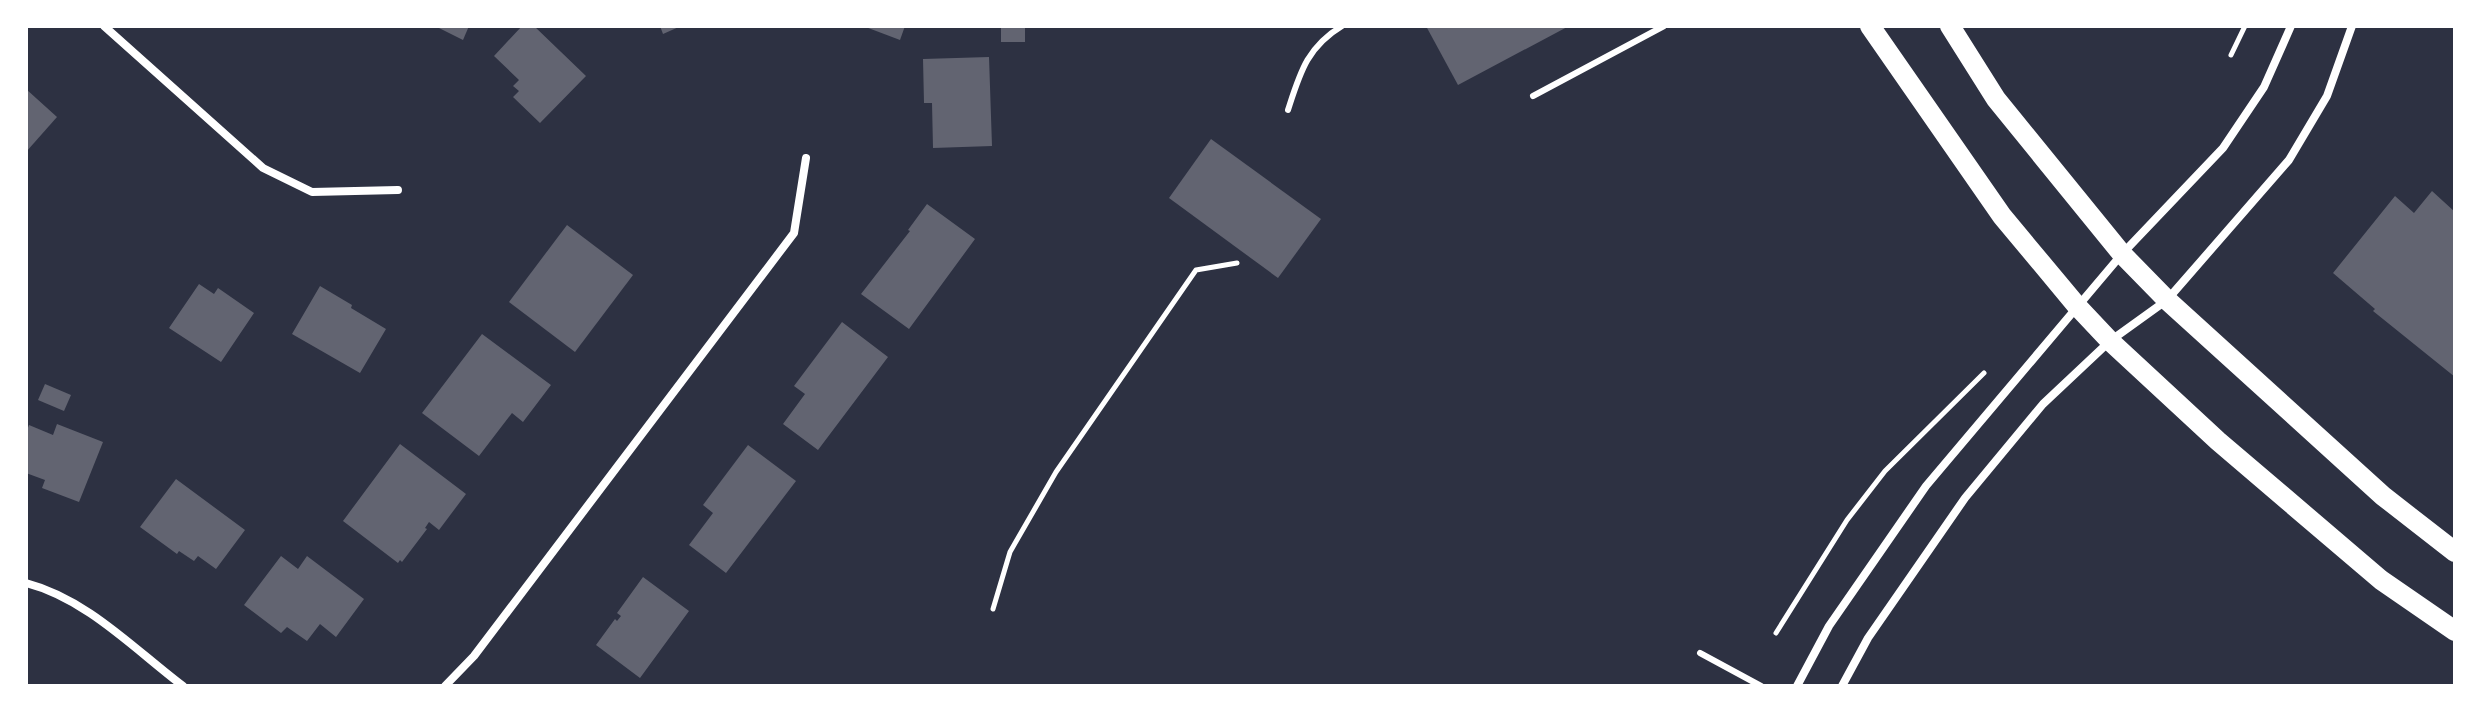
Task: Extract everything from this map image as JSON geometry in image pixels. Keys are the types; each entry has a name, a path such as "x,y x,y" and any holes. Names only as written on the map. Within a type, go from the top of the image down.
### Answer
{"main road":[{"path":"1870,26 2002,216 2110,341 2218,441 2381,580 2455,631"},
{"path":"1950,26 1996,99 2122,254 2167,300 2383,496 2455,552"}],"street":[{"path":"104,26 263,168 312,192 398,190"},
{"path":"1797,686 1829,626 1926,486 2122,254 2223,148 2264,87 2291,26"},
{"path":"1842,686 1868,638 1965,498 2043,404 2110,341 2167,300 2289,160 2327,96 2352,26"},
{"path":"445,686 474,656 794,233 806,158"},
{"path":"26,583 50,589 95,617 183,686"}],"lane":[{"path":"1288,110 1298,78 1312,50 1342,26"},
{"path":"1533,96 1664,26"},
{"path":"1700,653 1761,686"}],"path":[{"path":"2231,55 2245,26"},
{"path":"993,609 1010,552 1056,472 1196,270 1237,263"},
{"path":"1776,633 1847,520 1885,471 1984,373"}],"building":[{"path":"435,26 469,26 463,40"},
{"path":"522,26 534,26 586,76 540,123 513,97 519,91 513,86 519,80 494,56"},
{"path":"660,26 681,26 663,34"},
{"path":"863,26 905,26 900,40"},
{"path":"1001,26 1025,26 1025,42 1001,42"},
{"path":"1426,26 1569,26 1458,85"},
{"path":"989,57 992,146 933,148 932,103 924,103 923,59"},
{"path":"26,89 57,117 26,152"},
{"path":"1211,139 1321,219 1278,278 1169,198"},
{"path":"2432,191 2455,212 2455,377 2373,311 2375,309 2333,273 2395,196 2414,213"},
{"path":"927,204 975,239 909,329 861,294"},
{"path":"567,225 633,275 575,352 509,302"},
{"path":"199,284 214,294 218,288 254,313 221,362 169,328"},
{"path":"320,286 386,329 360,373 292,334"},
{"path":"842,322 888,357 818,450 783,424 805,394 794,386"},
{"path":"482,334 551,385 523,422 512,413 479,456 422,413"},
{"path":"45,384 71,395 64,411 38,400"},
{"path":"57,424 103,442 79,502 42,488 45,480 26,473 26,433 29,425 53,435"},
{"path":"400,444 466,494 439,530 429,522 427,529 398,563 343,521"},
{"path":"748,445 796,481 726,573 689,545 713,513 703,505"},
{"path":"176,479 245,530 216,569 198,556 194,561 179,551 177,554 140,527"},
{"path":"281,556 298,569 307,556 364,599 336,637 320,624 307,641 287,627 281,633 244,605"},
{"path":"643,577 689,611 640,678 596,645 615,619 617,621 621,616 617,613"}]}
